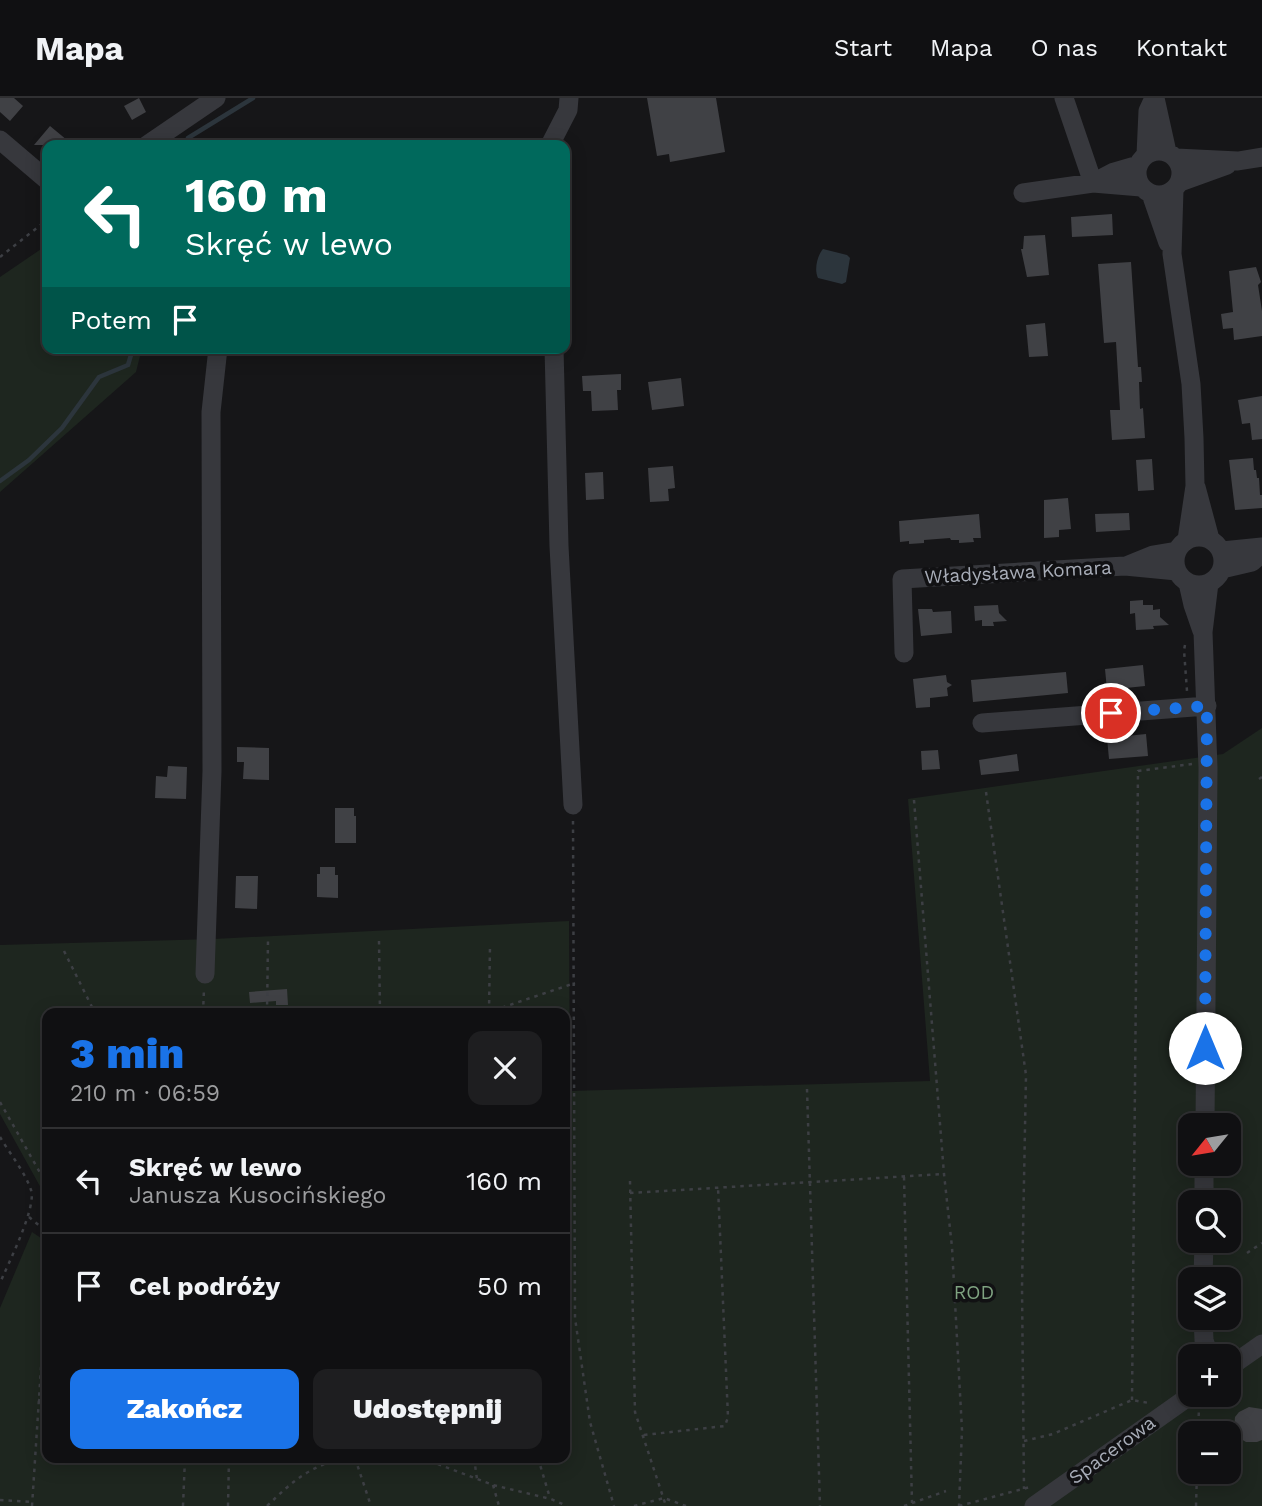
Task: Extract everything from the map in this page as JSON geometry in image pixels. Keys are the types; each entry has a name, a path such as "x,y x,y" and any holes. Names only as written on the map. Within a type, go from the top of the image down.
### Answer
{"street":[{"path":"153,140 216,98"},
{"path":"553,140 568,110 569,98"},
{"path":"1064,98 1093,183"},
{"path":"1154,98 1172,155 1182,174 1177,186 1172,254 1191,384 1195,486 1216,561 1196,634"},
{"path":"1154,98 1148,111 1142,160 1136,172 1172,254"},
{"path":"173,125 178,140"},
{"path":"0,140 42,176"},
{"path":"1093,183 1160,150 1172,155 1238,161"},
{"path":"1023,192 1093,183 1167,194 1177,186 1238,161 1262,157"},
{"path":"205,974 212,771 211,412 217,354"},
{"path":"554,354 559,546 573,805"},
{"path":"1195,486 1182,545 1175,561 1193,605 1196,634 1205,1113"},
{"path":"1125,566 1198,537 1216,561"},
{"path":"1125,566 1183,577 1199,585 1216,561 1262,547"},
{"path":"1216,561 1252,562 1262,553"},
{"name":"Władysława Komara","path":"904,653 902,579 1125,566"},
{"path":"982,723 1197,707"},
{"path":"1241,1359 1262,1344"},
{"name":"Spacerowa","path":"1029,1498 1179,1407"}],"path":[{"path":"0,257 42,224"},
{"path":"1196,634 1184,650 1197,707"},
{"path":"1132,1400 1138,771 1194,764"},
{"path":"985,792 1026,1075 1022,1287 1024,1441 1029,1498"},
{"path":"914,800 952,1247 962,1430 959,1506 1029,1498"},
{"path":"573,805 575,1318 590,1422 614,1506"},
{"path":"267,1008 268,940"},
{"path":"379,942 380,1008"},
{"path":"488,1008 490,945"},
{"path":"64,951 92,1008"},
{"path":"203,1008 205,974"},
{"path":"502,1008 575,982"},
{"path":"807,1089 820,1506"},
{"path":"0,1102 42,1176"},
{"path":"0,1137 32,1192 29,1217 0,1283"},
{"path":"631,1193 944,1174"},
{"path":"904,1177 912,1503"},
{"path":"630,1181 635,1412 666,1506"},
{"path":"644,1435 725,1426 728,1417 718,1187"},
{"path":"29,1217 42,1228"},
{"path":"1247,1253 1262,1243"},
{"path":"0,1500 32,1504 42,1345"},
{"path":"38,1400 42,1400"},
{"path":"1024,1441 1053,1434 1132,1400 1154,1404 1143,1412"},
{"path":"183,1506 185,1463"},
{"path":"228,1506 229,1463"},
{"path":"267,1506 296,1478 326,1463"},
{"path":"357,1463 371,1506"},
{"path":"435,1463 493,1485 551,1499 567,1506"},
{"path":"475,1463 477,1479"},
{"path":"540,1463 551,1499"},
{"path":"1196,1506 1197,1484"},
{"path":"493,1485 499,1506"},
{"path":"1029,1498 1033,1486"},
{"path":"904,1506 946,1491"},
{"path":"634,1506 664,1498 686,1506"}],"green space":[{"path":"42,248 42,354 140,354 136,372 0,492 0,277"},
{"name":"ROD","path":"1262,728 1262,1506 0,1506 0,1308 32,1232 42,1239 42,1463 570,1463 570,1091 930,1081 908,799 1223,754"},
{"name":"ROD","path":"569,921 570,1008 42,1008 42,1190 0,1114 0,945 214,939"}],"shaded area":[{"path":"823,249 850,258 846,282 842,284 818,278 817,263"}],"building":[{"path":"0,98 14,98 23,106 10,121 0,112"},
{"path":"139,98 146,112 132,120 124,106"},
{"path":"647,98 716,98 725,152 670,162 669,154 657,156"},
{"path":"50,126 67,140 42,140 42,145 34,145"},
{"path":"1112,214 1113,235 1072,237 1071,217"},
{"path":"1045,235 1049,275 1027,277 1021,249 1024,236"},
{"path":"1131,262 1138,367 1141,367 1142,382 1139,382 1140,409 1143,408 1145,438 1112,440 1110,410 1120,410 1116,342 1104,343 1098,264"},
{"path":"1256,267 1261,282 1258,285 1262,336 1234,340 1233,328 1223,329 1221,314 1233,312 1229,271"},
{"path":"1045,323 1048,356 1029,357 1026,325"},
{"path":"621,374 621,390 617,390 618,410 592,411 591,391 583,391 582,376"},
{"path":"681,378 684,406 652,410 648,382"},
{"path":"1262,396 1262,439 1252,440 1250,423 1242,424 1238,400"},
{"path":"1253,458 1254,470 1259,478 1262,508 1235,510 1229,460"},
{"path":"1152,459 1154,490 1138,491 1136,460"},
{"path":"673,466 675,488 668,489 669,501 650,502 648,468"},
{"path":"603,472 604,499 586,500 585,473"},
{"path":"1068,498 1071,529 1059,530 1059,537 1044,538 1044,500"},
{"path":"1129,513 1130,530 1096,532 1095,514"},
{"path":"979,514 981,538 973,538 974,542 959,543 959,540 950,538 924,540 924,543 900,542 899,521"},
{"path":"1143,600 1143,605 1153,605 1153,610 1160,609 1160,617 1169,625 1136,630 1135,613 1130,614 1130,601"},
{"path":"998,605 999,613 1007,621 993,622 994,626 982,626 982,620 975,621 974,606"},
{"path":"918,609 951,611 952,633 921,636"},
{"path":"1143,665 1145,686 1107,690 1105,669"},
{"path":"1066,672 1068,693 973,702 971,680"},
{"path":"946,675 947,682 952,685 947,688 948,696 930,698 930,707 916,708 913,679"},
{"path":"1146,734 1148,756 1109,759 1107,738"},
{"path":"237,747 269,748 269,780 243,779 244,762 237,762"},
{"path":"938,750 940,769 922,770 921,751"},
{"path":"1017,754 1019,771 981,775 979,760"},
{"path":"168,766 187,767 186,799 155,798 156,776 167,777"},
{"path":"335,808 354,808 356,843 335,843"},
{"path":"320,867 335,867 335,875 338,875 338,898 317,897 317,874 320,874"},
{"path":"236,876 258,876 257,909 235,908"},
{"path":"287,989 288,1005 276,1005 276,1001 250,1003 249,992"},
{"path":"1249,1407 1262,1409 1262,1440 1246,1442 1241,1439 1241,1421 1235,1421 1239,1412"}],"waterway":[{"path":"188,138 253,98"},
{"path":"0,481 29,460 62,428 99,377 128,365 131,354"}],"route":[{"path":"1111,713 1207,706 1205,1048"}]}
